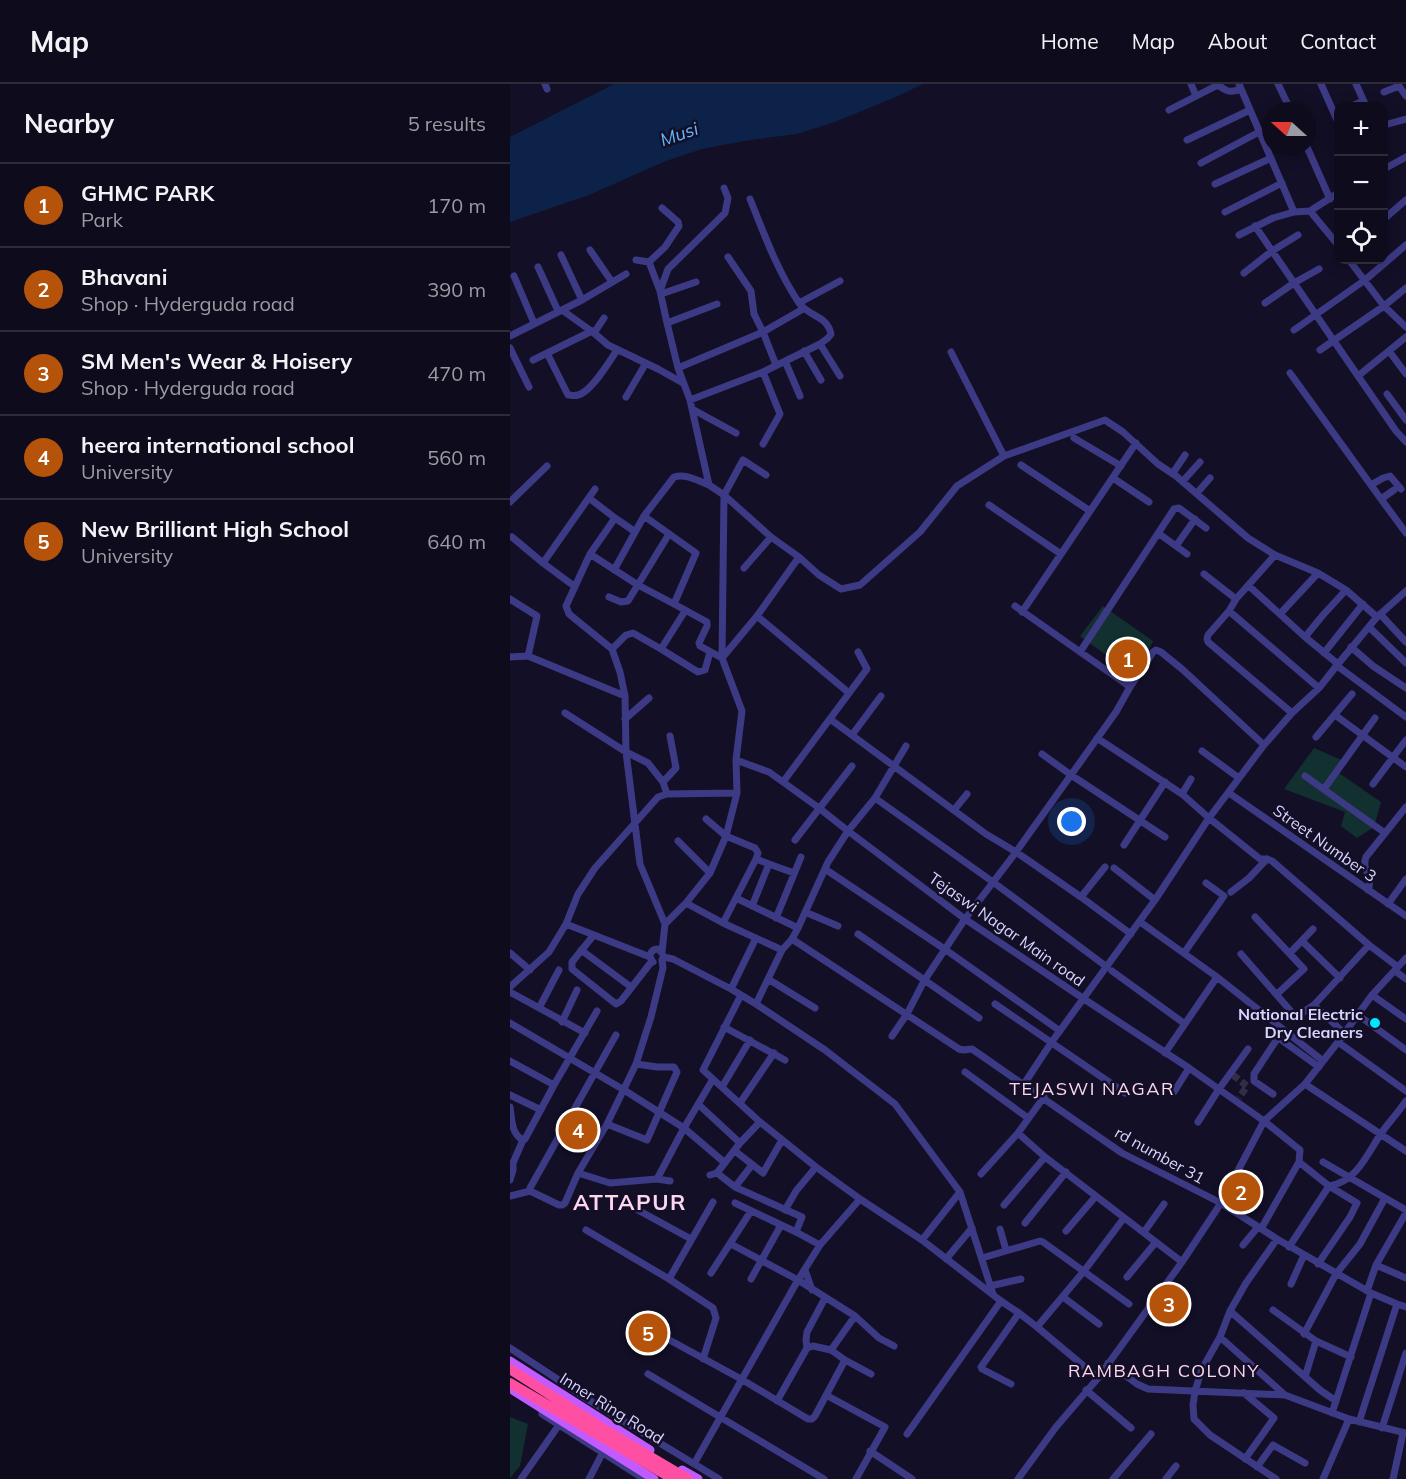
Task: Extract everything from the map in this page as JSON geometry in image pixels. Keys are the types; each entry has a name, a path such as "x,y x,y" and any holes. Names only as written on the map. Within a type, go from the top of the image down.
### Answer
{"highway":[{"path":"510,1370 688,1479"},
{"path":"510,1383 673,1479"}],"main road":[{"name":"Inner Ring Road","path":"510,1361 617,1431 698,1479"},
{"path":"510,1389 604,1451 654,1479"}],"street":[{"path":"1191,84 1196,96"},
{"path":"1169,110 1219,84 1226,92 1234,92 1240,86 1294,212"},
{"path":"1278,84 1287,102"},
{"path":"1321,84 1334,108"},
{"path":"1356,84 1364,102"},
{"path":"1384,92 1399,85 1406,96"},
{"path":"1187,140 1250,110"},
{"path":"1388,124 1406,119"},
{"path":"1201,163 1259,132"},
{"path":"1311,156 1330,199"},
{"path":"1388,166 1406,157"},
{"path":"1215,184 1270,158"},
{"path":"1225,212 1282,183"},
{"path":"660,292 669,269 724,213 728,198 724,188"},
{"path":"1239,235 1273,218 1294,212 1310,211 1334,196"},
{"path":"690,400 763,372 820,344 831,334 827,323 801,306 785,282 750,199"},
{"path":"1388,215 1406,200"},
{"path":"636,261 649,262 666,246 679,226 678,222 662,208"},
{"path":"1310,211 1334,240"},
{"path":"1255,226 1396,431 1406,442"},
{"path":"1244,273 1298,234"},
{"path":"1294,330 1365,280 1406,245"},
{"path":"590,250 612,282"},
{"path":"561,255 582,300"},
{"path":"728,257 751,291 754,314 776,365"},
{"path":"649,262 660,292 678,368 690,400 709,485"},
{"path":"1352,264 1384,306 1406,327"},
{"path":"538,267 560,310 608,345 683,383"},
{"path":"1265,303 1319,269"},
{"path":"510,336 582,300 626,274"},
{"path":"514,276 534,323"},
{"path":"678,368 763,332 840,281"},
{"path":"660,292 696,282"},
{"path":"1320,350 1406,288"},
{"path":"667,323 717,304"},
{"path":"533,360 593,332 604,318"},
{"path":"1358,376 1406,338"},
{"path":"820,344 840,376"},
{"path":"510,348 529,387"},
{"path":"548,353 568,395 576,396 585,391 598,378 617,350"},
{"path":"804,351 821,380"},
{"path":"1389,351 1406,374"},
{"path":"951,352 1005,456"},
{"path":"785,361 801,396"},
{"path":"626,398 646,363"},
{"path":"763,372 780,414 763,444"},
{"path":"1290,373 1406,533"},
{"path":"1387,394 1406,420 1396,431"},
{"path":"692,409 736,433"},
{"path":"614,570 644,516 674,477 684,475 709,485 724,495 771,537 819,575 842,589 860,585 920,532 957,486 1005,456 1106,420 1136,443 1158,464 1183,481 1248,538 1275,555 1318,573 1346,590 1406,642"},
{"path":"1074,438 1120,466"},
{"path":"1023,612 1136,443"},
{"path":"1173,473 1185,455"},
{"path":"665,924 686,903 710,873 726,836 737,793 736,760 742,711 722,658 724,495 743,460 766,475"},
{"path":"1183,481 1200,462"},
{"path":"1021,465 1090,511"},
{"path":"510,502 547,466"},
{"path":"1371,485 1390,476 1397,489 1382,499"},
{"path":"1197,494 1210,477"},
{"path":"1113,478 1149,502"},
{"path":"543,563 596,489"},
{"path":"589,498 634,531"},
{"path":"989,506 1061,554"},
{"path":"1080,652 1176,508 1206,528"},
{"path":"644,516 696,553 674,604"},
{"path":"510,1196 530,1191 562,1205 607,1124 636,1064 663,968 665,924 640,864 626,752 625,696 620,672 612,649 568,614 566,606 590,554 615,518"},
{"path":"1176,546 1195,519"},
{"path":"1158,532 1187,554"},
{"path":"609,597 621,602 628,601 669,534"},
{"path":"512,537 574,586"},
{"path":"744,568 771,537"},
{"path":"590,554 638,585 706,622 699,644 722,658"},
{"path":"1275,555 1236,599 1207,639 1292,713"},
{"path":"722,658 757,616 799,558"},
{"path":"1280,614 1318,573"},
{"path":"1204,574 1236,599"},
{"path":"1249,586 1337,664 1406,717"},
{"path":"1305,637 1346,590"},
{"path":"1024,1084 1051,1043 1110,969 1209,818 1264,745 1292,713 1319,688 1378,616 1406,591"},
{"path":"510,599 537,616 528,656"},
{"path":"1324,653 1363,604"},
{"path":"1015,606 1130,687"},
{"path":"661,649 685,611"},
{"path":"1229,611 1319,688"},
{"path":"757,616 849,693"},
{"path":"1369,627 1406,663"},
{"path":"612,649 626,635 633,633 698,672 705,670 711,652"},
{"path":"1351,647 1373,666 1406,688"},
{"path":"892,1036 907,1014 924,981 965,919 1116,712 1153,652 1156,650 1161,652 1182,669 1264,745"},
{"path":"783,782 867,669 858,652"},
{"path":"510,657 528,656 625,696"},
{"path":"1316,737 1352,694"},
{"path":"852,735 881,696"},
{"path":"625,719 649,698"},
{"path":"565,713 626,752 648,763 663,782 667,794"},
{"path":"1335,715 1406,767"},
{"path":"1324,789 1376,718"},
{"path":"830,719 986,834 1016,852 1131,934"},
{"path":"663,782 676,768 670,736"},
{"path":"1097,738 1182,794 1260,859 1267,858 1272,861 1406,979"},
{"path":"1373,784 1406,740"},
{"path":"756,1004 782,950 798,928 825,869 848,831 875,798 906,746"},
{"path":"1202,751 1239,778"},
{"path":"1042,754 1165,837"},
{"name":"Tejaswi Nagar Main road","path":"736,760 769,772 965,919 1238,1100 1300,1150 1299,1162"},
{"path":"795,840 852,765"},
{"path":"1305,776 1385,833"},
{"path":"1182,794 1191,779"},
{"path":"1124,845 1165,782"},
{"path":"510,987 549,952 566,924 578,894 589,876 658,797 667,794 737,793"},
{"name":"Street Number 3","path":"1229,793 1406,916"},
{"path":"954,810 967,794"},
{"path":"875,798 1185,1024"},
{"path":"1368,890 1370,877 1364,867 1364,861 1406,807"},
{"path":"706,819 726,836 756,848 758,853 723,923"},
{"path":"678,842 710,873"},
{"path":"776,918 801,857"},
{"path":"1231,892 1249,878 1267,858"},
{"path":"756,859 794,873"},
{"path":"752,906 769,864"},
{"path":"1081,897 1105,867"},
{"path":"1114,868 1155,900"},
{"path":"825,869 946,950 1060,1031"},
{"path":"1388,904 1406,879"},
{"path":"1184,953 1224,896 1206,883"},
{"path":"736,898 798,928"},
{"path":"686,903 782,950"},
{"path":"805,912 838,926"},
{"path":"1255,917 1304,969 1277,994"},
{"path":"566,924 658,962 662,956"},
{"path":"1143,924 1217,977 1321,1064"},
{"path":"1290,953 1313,929"},
{"path":"858,934 979,1018"},
{"path":"594,936 572,962 572,969 616,1004 621,1001 651,959 651,952 658,949 662,956 673,959 756,1004 825,1050 895,1104 960,1192 993,1294"},
{"path":"731,989 756,938"},
{"name":"rd number 31","path":"792,939 959,1048 972,1049 1122,1153 1221,1203 1289,1247 1369,1292 1406,1306"},
{"path":"1302,941 1340,978"},
{"path":"1241,954 1296,1017 1314,1005 1369,945"},
{"path":"581,950 631,987"},
{"path":"510,953 530,970"},
{"path":"1018,1479 1056,1427 1098,1378 1182,1262 1221,1203 1264,1121 1305,1084 1372,995 1406,958"},
{"path":"539,1008 559,970"},
{"path":"1164,1053 1217,977"},
{"path":"768,979 815,1008"},
{"path":"562,1022 577,990"},
{"path":"510,992 585,1033"},
{"path":"741,995 704,1070 760,1122 816,1167 922,1240 1037,1327 1098,1378"},
{"path":"1372,995 1406,1019"},
{"path":"995,1004 1125,1093"},
{"path":"1314,1005 1344,1034"},
{"path":"510,1180 513,1163 523,1140 597,1011"},
{"path":"1358,1015 1406,1050"},
{"path":"510,1023 684,1128 725,1163"},
{"path":"724,1027 785,1059"},
{"path":"530,1191 616,1035"},
{"path":"1273,1094 1254,1081 1253,1077 1277,1039 1321,1064"},
{"path":"722,1087 750,1040"},
{"path":"1338,1042 1406,1091"},
{"path":"1198,1122 1248,1049"},
{"path":"740,1103 774,1053"},
{"path":"510,1061 554,1085"},
{"path":"607,1124 647,1140 677,1072 675,1067 636,1064"},
{"path":"1174,1092 1189,1068"},
{"path":"965,1072 1028,1118"},
{"path":"657,1179 713,1079"},
{"path":"1305,1084 1406,1151"},
{"path":"510,1095 541,1110"},
{"path":"981,1174 1018,1133 1044,1098"},
{"path":"1289,1247 1329,1186 1340,1184 1349,1178 1363,1163 1380,1135 1406,1101"},
{"path":"698,1104 740,1143"},
{"path":"510,1107 512,1128 517,1137 523,1140"},
{"path":"760,1122 714,1174 802,1217 796,1232"},
{"path":"1018,1133 1045,1157 1182,1262"},
{"path":"735,1151 763,1173 782,1140"},
{"path":"1004,1206 1045,1157"},
{"path":"1243,1245 1259,1228 1299,1162 1329,1186 1357,1203 1318,1264"},
{"path":"1323,1162 1406,1212 1376,1265 1351,1357 1332,1413"},
{"path":"735,1186 752,1165"},
{"path":"785,1210 796,1191 816,1167"},
{"path":"1025,1223 1066,1172"},
{"path":"578,1173 610,1183 657,1179 670,1181"},
{"path":"922,1240 960,1192"},
{"path":"1066,1232 1096,1196"},
{"path":"1304,1334 1336,1274 1360,1244 1385,1198"},
{"path":"694,1464 798,1280 820,1245 860,1199"},
{"path":"669,1279 713,1202"},
{"path":"625,1203 691,1239"},
{"path":"735,1203 820,1245"},
{"path":"1144,1232 1164,1204"},
{"path":"711,1273 751,1211"},
{"path":"1037,1327 1124,1218"},
{"path":"751,1279 782,1226"},
{"path":"1397,1227 1406,1232"},
{"path":"946,1259 972,1228"},
{"path":"1000,1229 1006,1250"},
{"path":"586,1230 713,1308 716,1318 703,1359"},
{"path":"1276,1239 1230,1311 1220,1337 1202,1369 1193,1405 1194,1419 1210,1435 1276,1479"},
{"path":"982,1258 1040,1241 1129,1304"},
{"path":"1127,1277 1156,1242"},
{"path":"731,1244 798,1280 855,1316 879,1338 894,1346"},
{"path":"1291,1284 1304,1255"},
{"path":"1376,1265 1406,1278"},
{"path":"805,1270 812,1290"},
{"path":"990,1286 1021,1279"},
{"path":"1063,1297 1099,1324"},
{"path":"777,1401 807,1348 807,1332 825,1298"},
{"path":"907,1434 1001,1301"},
{"path":"1359,1422 1397,1304"},
{"path":"1272,1310 1304,1334 1351,1357"},
{"path":"1230,1311 1336,1401"},
{"path":"1011,1384 981,1367 1019,1313"},
{"path":"831,1350 855,1316"},
{"path":"653,1331 808,1419 812,1419 845,1360"},
{"path":"1220,1337 1285,1395"},
{"path":"1305,1377 1316,1341"},
{"path":"807,1348 813,1346 831,1350 871,1374"},
{"path":"510,1348 592,1402 719,1479"},
{"path":"1382,1428 1406,1353"},
{"path":"1108,1363 1137,1384 1148,1389 1285,1395 1349,1419 1404,1433 1393,1479"},
{"path":"648,1374 824,1479"},
{"path":"1086,1390 1131,1428"},
{"path":"1244,1393 1274,1418 1245,1459"},
{"path":"510,1394 560,1423 523,1478"},
{"path":"826,1395 887,1425 856,1479"},
{"path":"1323,1479 1349,1419"},
{"path":"589,1479 617,1431"},
{"path":"1113,1479 1151,1434"},
{"path":"1257,1467 1273,1445 1305,1463"},
{"path":"604,1451 644,1479"},
{"path":"870,1451 912,1479"},
{"path":"1166,1479 1176,1466"}],"green space":[{"path":"1103,606 1153,641 1136,677 1080,636"},
{"path":"1314,748 1344,761 1339,773 1381,802 1374,827 1357,838 1341,826 1345,812 1284,789"},
{"path":"510,1417 528,1424 520,1466 510,1478"}],"water":[{"name":"Musi","path":"614,84 923,84 835,122 797,134 702,149 666,161 589,195 510,222 510,137"}],"tunnel":[{"path":"1233,1075 1247,1086 1239,1098"}],"place":[{"name":"GHMC PARK","path":"1128,659"},
{"name":"National Electric Dry Cleaners","path":"1375,1023"},
{"name":"heera international school","path":"578,1130"},
{"name":"Bhavani","path":"1241,1192"},
{"name":"SM Men's Wear & Hoisery","path":"1169,1304"},
{"name":"New Brilliant High School","path":"648,1333"}],"district":[{"name":"TEJASWI NAGAR","path":"1092,1088"},
{"name":"ATTAPUR","path":"630,1202"},
{"name":"RAMBAGH COLONY","path":"1164,1370"}]}
